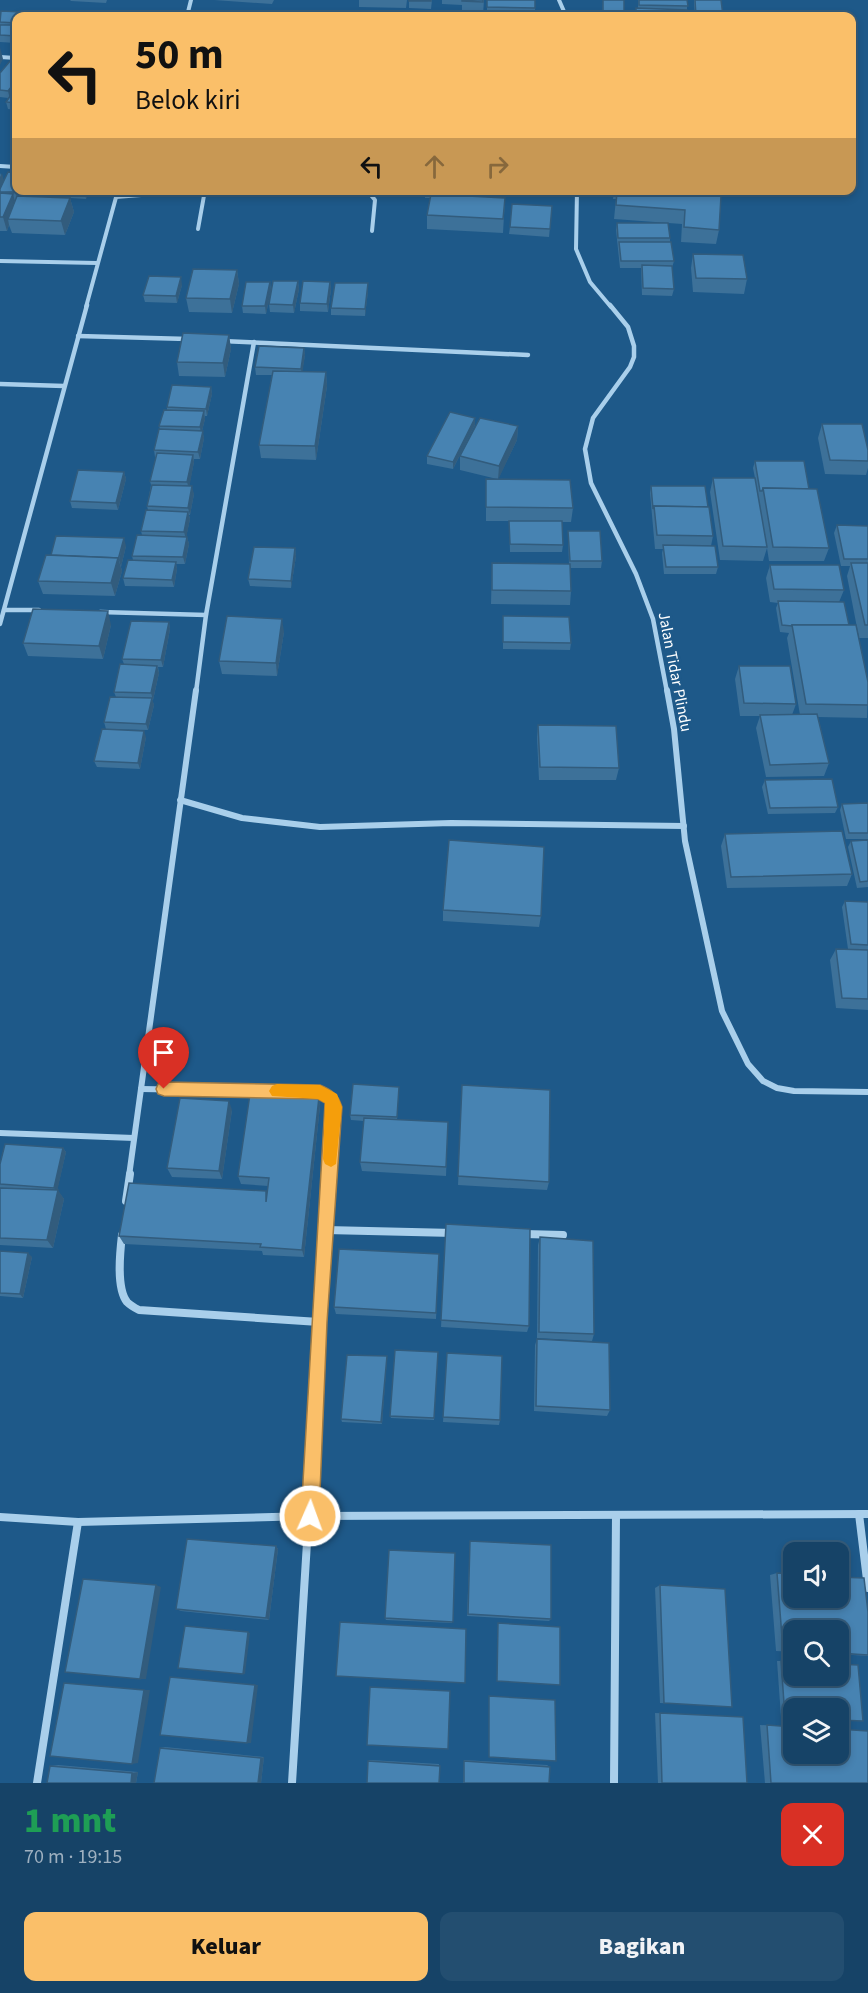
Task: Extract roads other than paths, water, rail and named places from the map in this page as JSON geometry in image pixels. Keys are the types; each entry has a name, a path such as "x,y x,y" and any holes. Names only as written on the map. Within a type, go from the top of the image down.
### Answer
{"street":[{"path":"0,624 116,197 141,195"},
{"path":"198,229 204,195"},
{"path":"371,195 375,200 372,231"},
{"name":"Jalan Tidar Plindu","path":"577,195 576,249 590,282 628,327 634,346 634,357 630,367 594,418 585,448 591,483 636,574 653,619 674,729 684,826 722,1011 748,1064 764,1081 777,1088 794,1091 868,1092"},
{"path":"0,261 97,263"},
{"path":"78,336 194,340"},
{"path":"218,340 528,354"},
{"path":"124,1213 206,615 254,342"},
{"path":"0,384 64,386"},
{"path":"4,610 51,611"},
{"path":"87,612 206,615"},
{"path":"180,800 242,818 320,827 451,823 684,826"},
{"path":"141,1089 320,1092 327,1094 334,1107 292,1783"},
{"path":"0,1133 134,1137"},
{"path":"123,1222 120,1272 123,1293 128,1303 139,1310 319,1322"},
{"path":"326,1230 468,1233"},
{"path":"516,1234 563,1235"},
{"path":"0,1517 78,1522 310,1516 863,1514 868,1588"},
{"path":"614,1783 616,1515"},
{"path":"37,1783 78,1522"}]}
